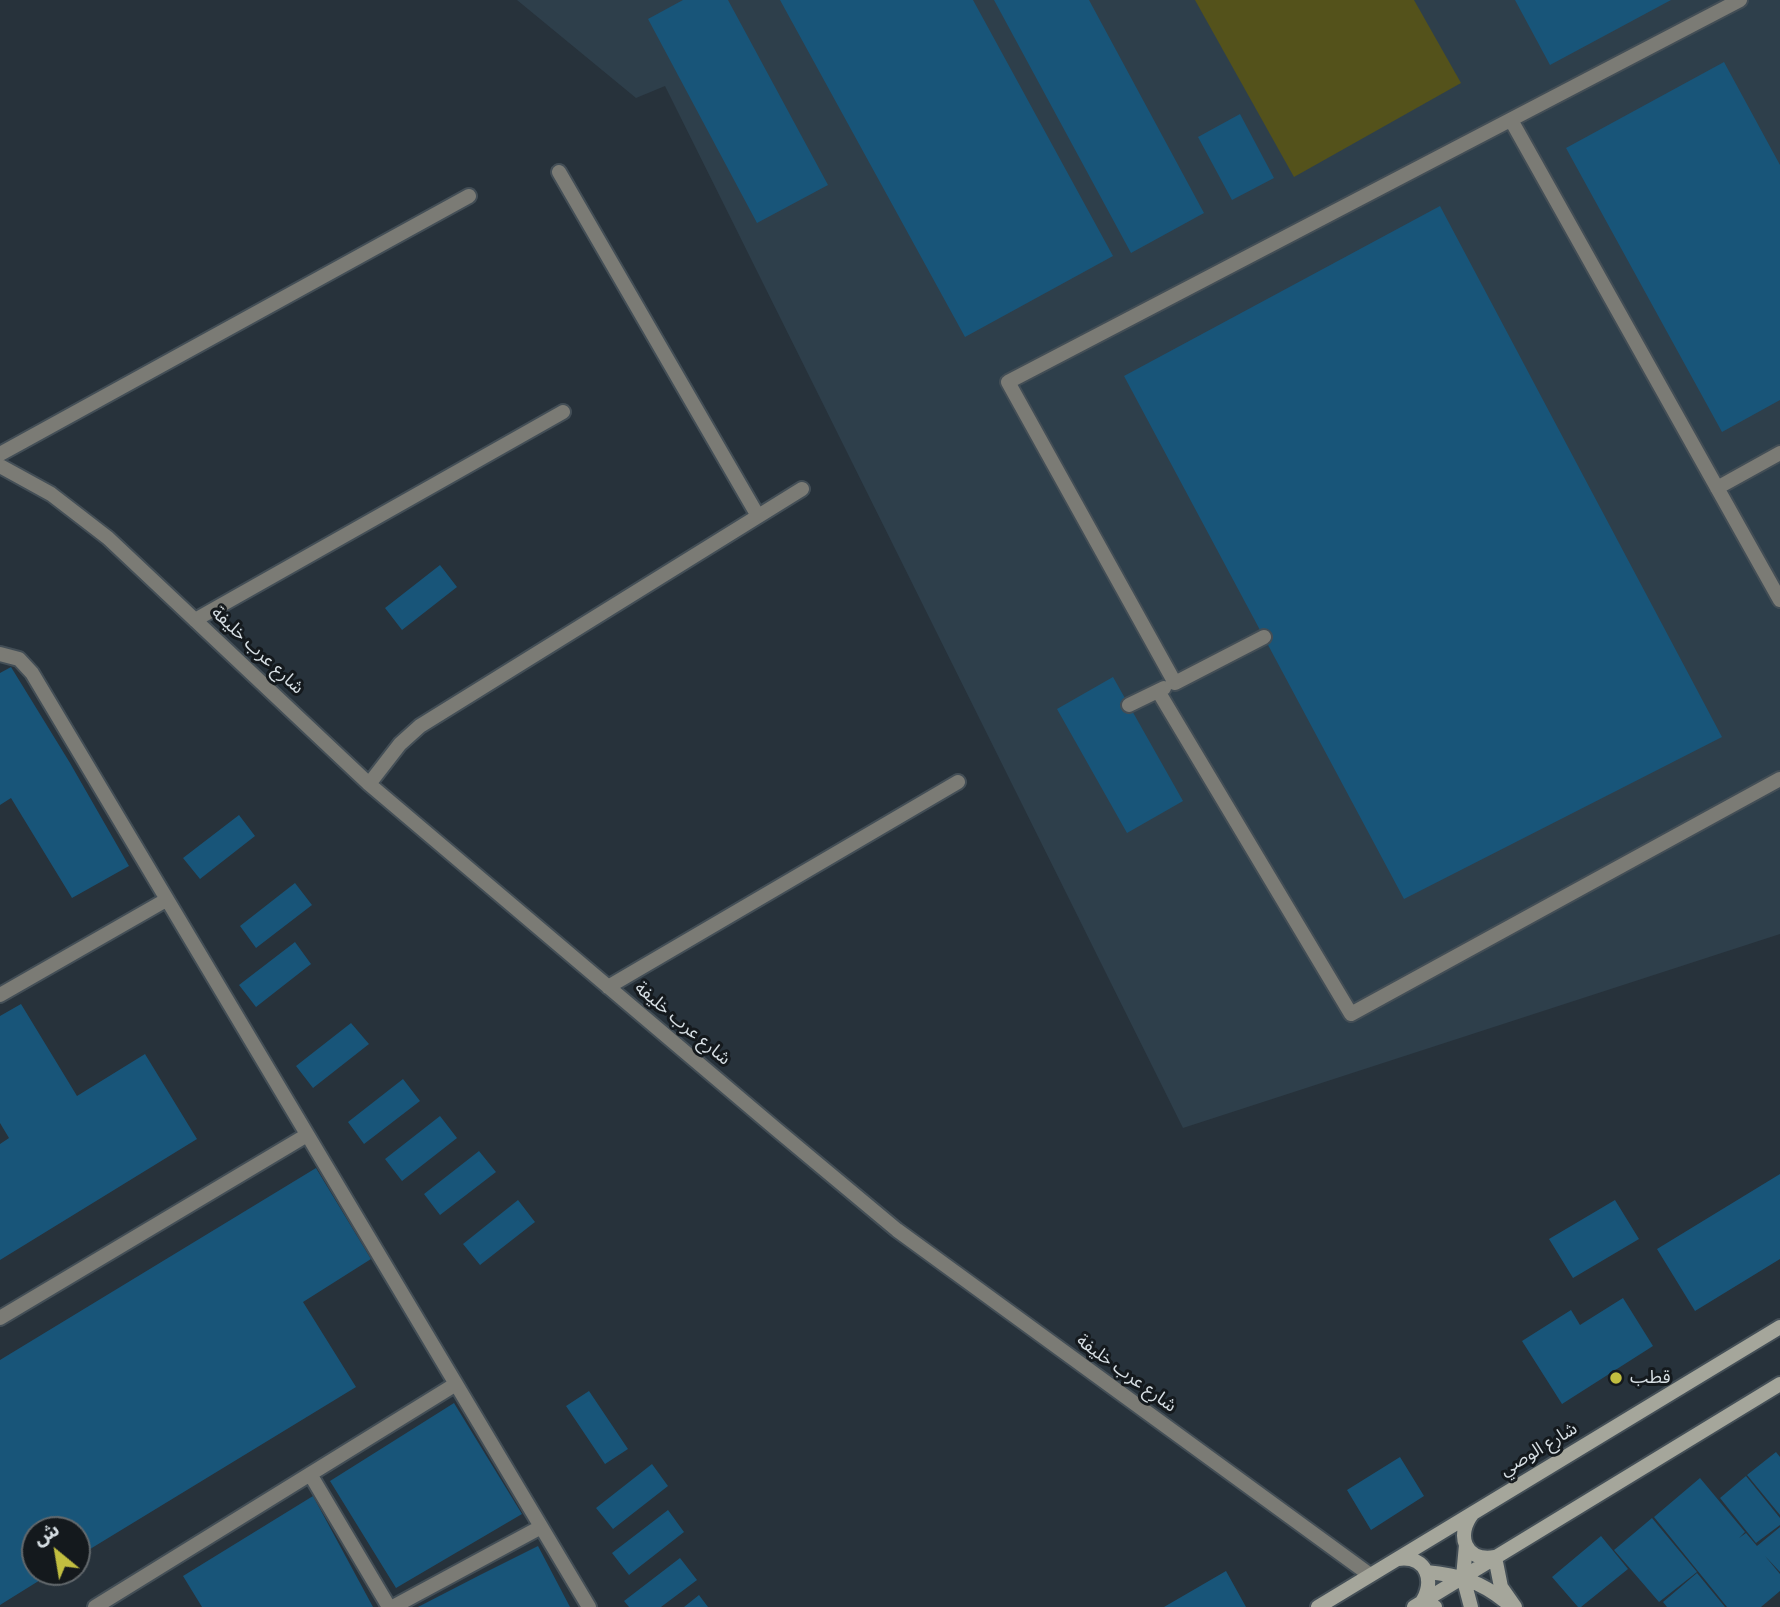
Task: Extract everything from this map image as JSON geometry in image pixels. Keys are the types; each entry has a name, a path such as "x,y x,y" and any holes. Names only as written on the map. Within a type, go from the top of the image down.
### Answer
{"street":[{"path":"1175,683 1008,382 1741,0"},
{"path":"1511,120 1780,600"},
{"path":"559,172 758,516"},
{"path":"0,454 469,196"},
{"path":"195,620 563,412"},
{"path":"1717,488 1780,453"},
{"name":"شارع عرب خليفة","path":"0,466 51,494 80,515 369,783 897,1230 1370,1575"},
{"path":"369,783 400,744 420,726 802,489"},
{"path":"1129,705 1264,637"},
{"path":"0,654 19,659 32,673 589,1607"},
{"path":"1158,691 1351,1014 1780,779"},
{"path":"608,987 958,782"},
{"path":"0,995 166,900"},
{"path":"0,1318 307,1135"},
{"name":"شارع الوصي","path":"1318,1607 1780,1326"},
{"path":"95,1607 456,1384"},
{"path":"1423,1606 1463,1577 1780,1384"},
{"path":"310,1474 391,1607 541,1527"},
{"path":"1471,1607 1463,1577 1466,1545 1464,1528 1473,1513"},
{"path":"1466,1545 1478,1557 1495,1558"},
{"path":"1495,1558 1501,1587 1514,1607"},
{"path":"1396,1560 1414,1560 1426,1572 1429,1588 1423,1606"},
{"path":"1426,1572 1463,1577 1492,1591 1514,1607"}],"shaded area":[{"path":"517,0 1780,0 1780,934 1183,1128 665,86 636,98"},
{"path":"1195,0 1414,0 1461,83 1294,177"}],"building":[{"path":"683,0 728,0 828,185 757,223 648,19"},
{"path":"780,0 973,0 1113,256 965,337"},
{"path":"994,0 1089,0 1204,213 1131,253"},
{"path":"1515,0 1671,0 1550,65"},
{"path":"1724,62 1780,165 1780,400 1722,432 1566,148"},
{"path":"1240,114 1274,178 1232,200 1198,137"},
{"path":"1440,206 1722,737 1404,899 1124,376"},
{"path":"440,565 457,587 402,630 385,608"},
{"path":"11,667 129,866 72,898 11,798 0,805 0,673"},
{"path":"1113,677 1183,801 1127,833 1057,709"},
{"path":"239,815 255,836 200,879 183,858"},
{"path":"295,883 312,905 256,948 240,926"},
{"path":"295,942 311,964 256,1007 239,985"},
{"path":"21,1004 77,1096 145,1054 197,1139 0,1260 0,1144 9,1138 0,1123 0,1016"},
{"path":"351,1023 369,1044 313,1088 296,1066"},
{"path":"403,1079 420,1101 364,1144 348,1122"},
{"path":"440,1116 457,1138 402,1181 385,1159"},
{"path":"479,1151 496,1172 440,1215 424,1194"},
{"path":"316,1168 371,1259 303,1302 356,1387 91,1548 91,1516 21,1516 21,1586 31,1586 0,1605 0,1360"},
{"path":"1780,1174 1780,1259 1695,1311 1657,1249"},
{"path":"518,1200 535,1222 480,1265 463,1244"},
{"path":"1615,1200 1639,1239 1573,1278 1549,1239"},
{"path":"1623,1298 1653,1346 1562,1404 1522,1341 1571,1310 1580,1325"},
{"path":"589,1391 628,1449 605,1464 566,1406"},
{"path":"454,1403 522,1514 396,1588 330,1481"},
{"path":"1776,1452 1780,1457 1780,1515 1747,1475"},
{"path":"1400,1457 1424,1496 1371,1530 1347,1490"},
{"path":"652,1464 668,1486 613,1529 596,1508"},
{"path":"1746,1476 1780,1518 1780,1525 1756,1543 1720,1498"},
{"path":"1700,1478 1745,1532 1739,1538 1746,1533 1757,1546 1780,1527 1780,1572 1765,1556 1780,1574 1780,1591 1761,1607 1727,1607 1654,1517"},
{"path":"313,1496 373,1607 202,1607 183,1576"},
{"path":"668,1510 684,1532 629,1575 612,1553"},
{"path":"1652,1518 1697,1572 1659,1602 1614,1550"},
{"path":"1601,1536 1628,1569 1578,1607 1552,1577"},
{"path":"538,1546 570,1607 418,1607 480,1575"},
{"path":"680,1558 697,1580 661,1607 629,1607 624,1601"},
{"path":"1226,1571 1246,1607 1164,1607"},
{"path":"1697,1573 1725,1607 1667,1607 1663,1602"},
{"path":"699,1595 708,1607 684,1607"}],"place":[{"name":"قطب","path":"1616,1378"}]}
